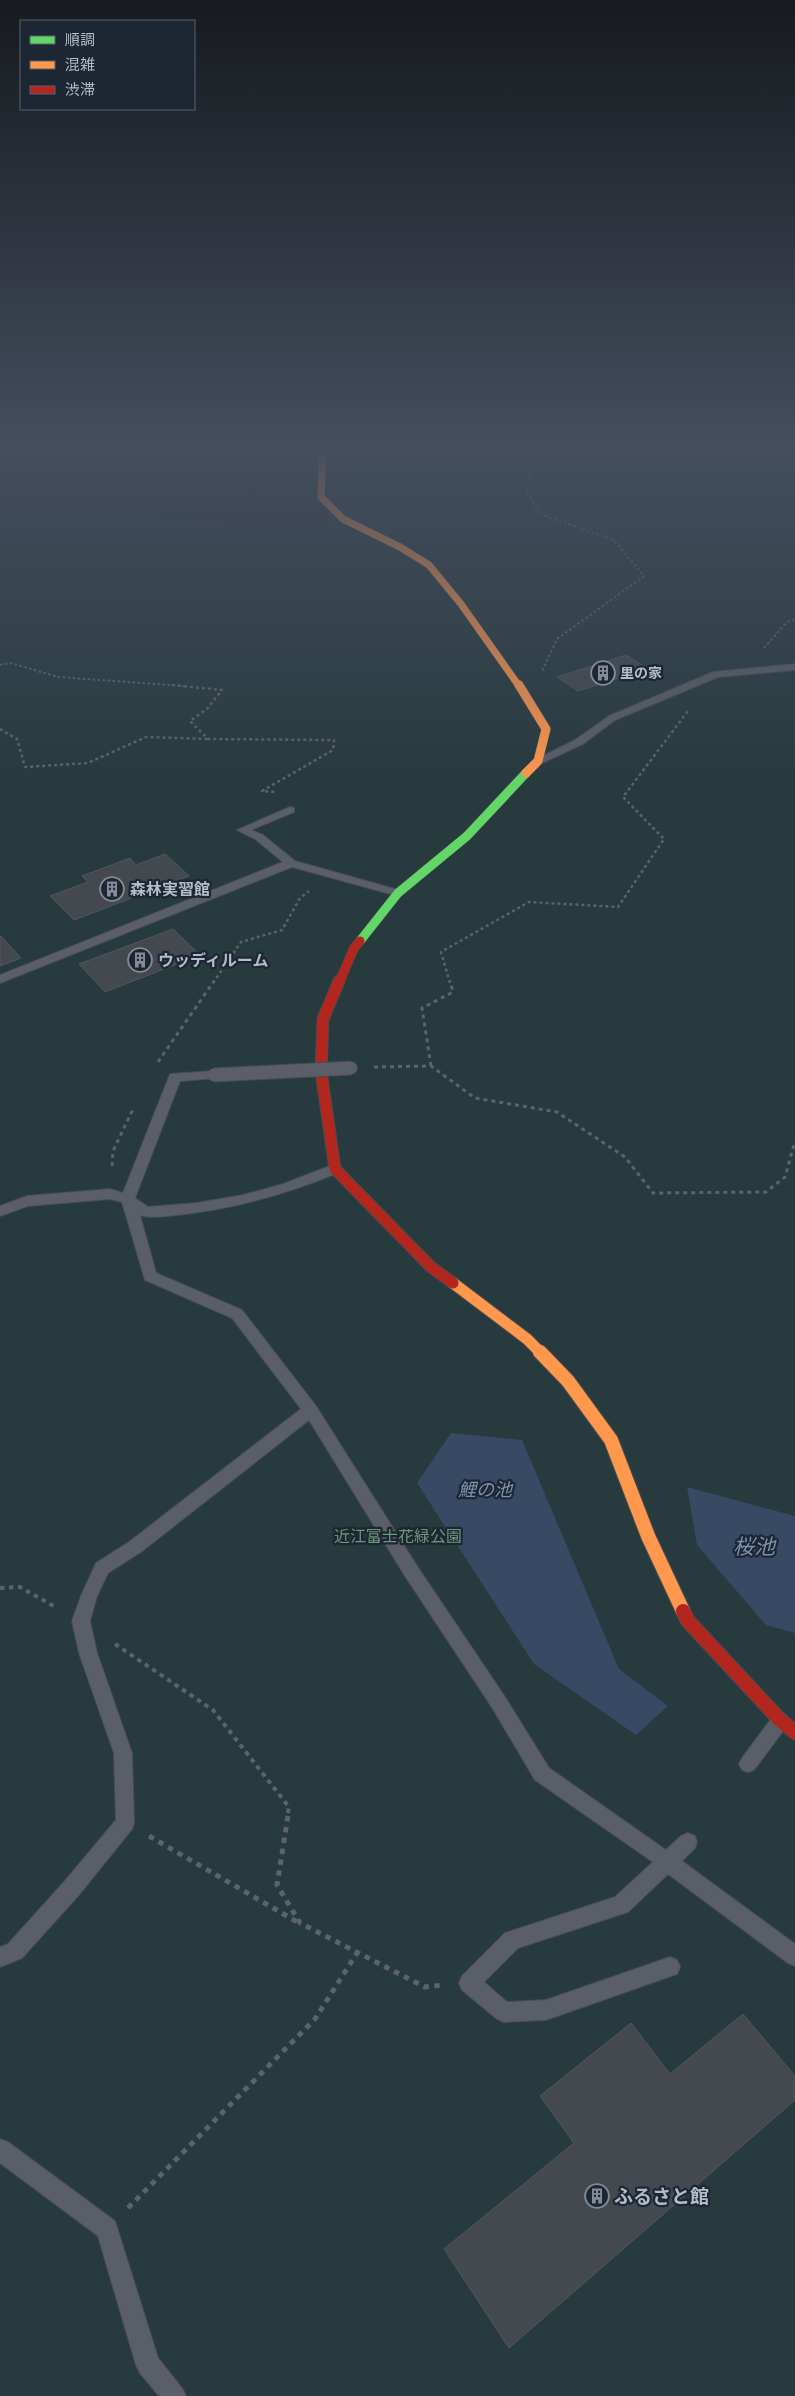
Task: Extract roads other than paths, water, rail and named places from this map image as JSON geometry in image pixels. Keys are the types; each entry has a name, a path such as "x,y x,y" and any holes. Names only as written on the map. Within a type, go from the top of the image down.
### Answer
{"main road":[{"path":"422,560 429,564 461,604 528,698 546,729 538,761 467,836 398,892 354,948 323,1019 321,1072 335,1168 431,1267 527,1339 568,1381 611,1440 648,1536 688,1621 780,1720 795,1732"}],"lane":[{"path":"538,761 579,742 612,718 716,674 795,667"},
{"path":"290,810 242,830 259,837 291,862 328,875 398,892"},
{"path":"0,979 291,862"},
{"path":"351,1068 175,1077 128,1199 150,1276 237,1314 311,1410 412,1571 499,1703 542,1774 668,1862 795,1956"},
{"path":"0,1212 27,1201 110,1194 128,1199 146,1212 182,1211 231,1204 302,1183 335,1168"},
{"path":"0,1957 15,1951 71,1889 125,1822 124,1752 88,1652 81,1621 89,1596 102,1568 135,1547 311,1410"},
{"path":"748,1764 780,1720"},
{"path":"670,1966 546,2010 504,2012 469,1983 512,1940 621,1905 688,1842"},
{"path":"0,2150 107,2229 148,2365 174,2396"}],"water":[{"name":"鯉の池","path":"451,1433 522,1440 619,1669 668,1706 636,1735 534,1664 417,1483"},
{"name":"桜池","path":"687,1487 795,1516 795,1633 766,1625 697,1545"}],"place":[{"name":"里の家","path":"603,673"},
{"name":"森林実習館","path":"112,889"},
{"name":"ウッディルーム","path":"140,960"},
{"name":"ふるさと館","path":"597,2196"}],"park label":[{"name":"近江富士花緑公園","path":"398,1536"}]}
